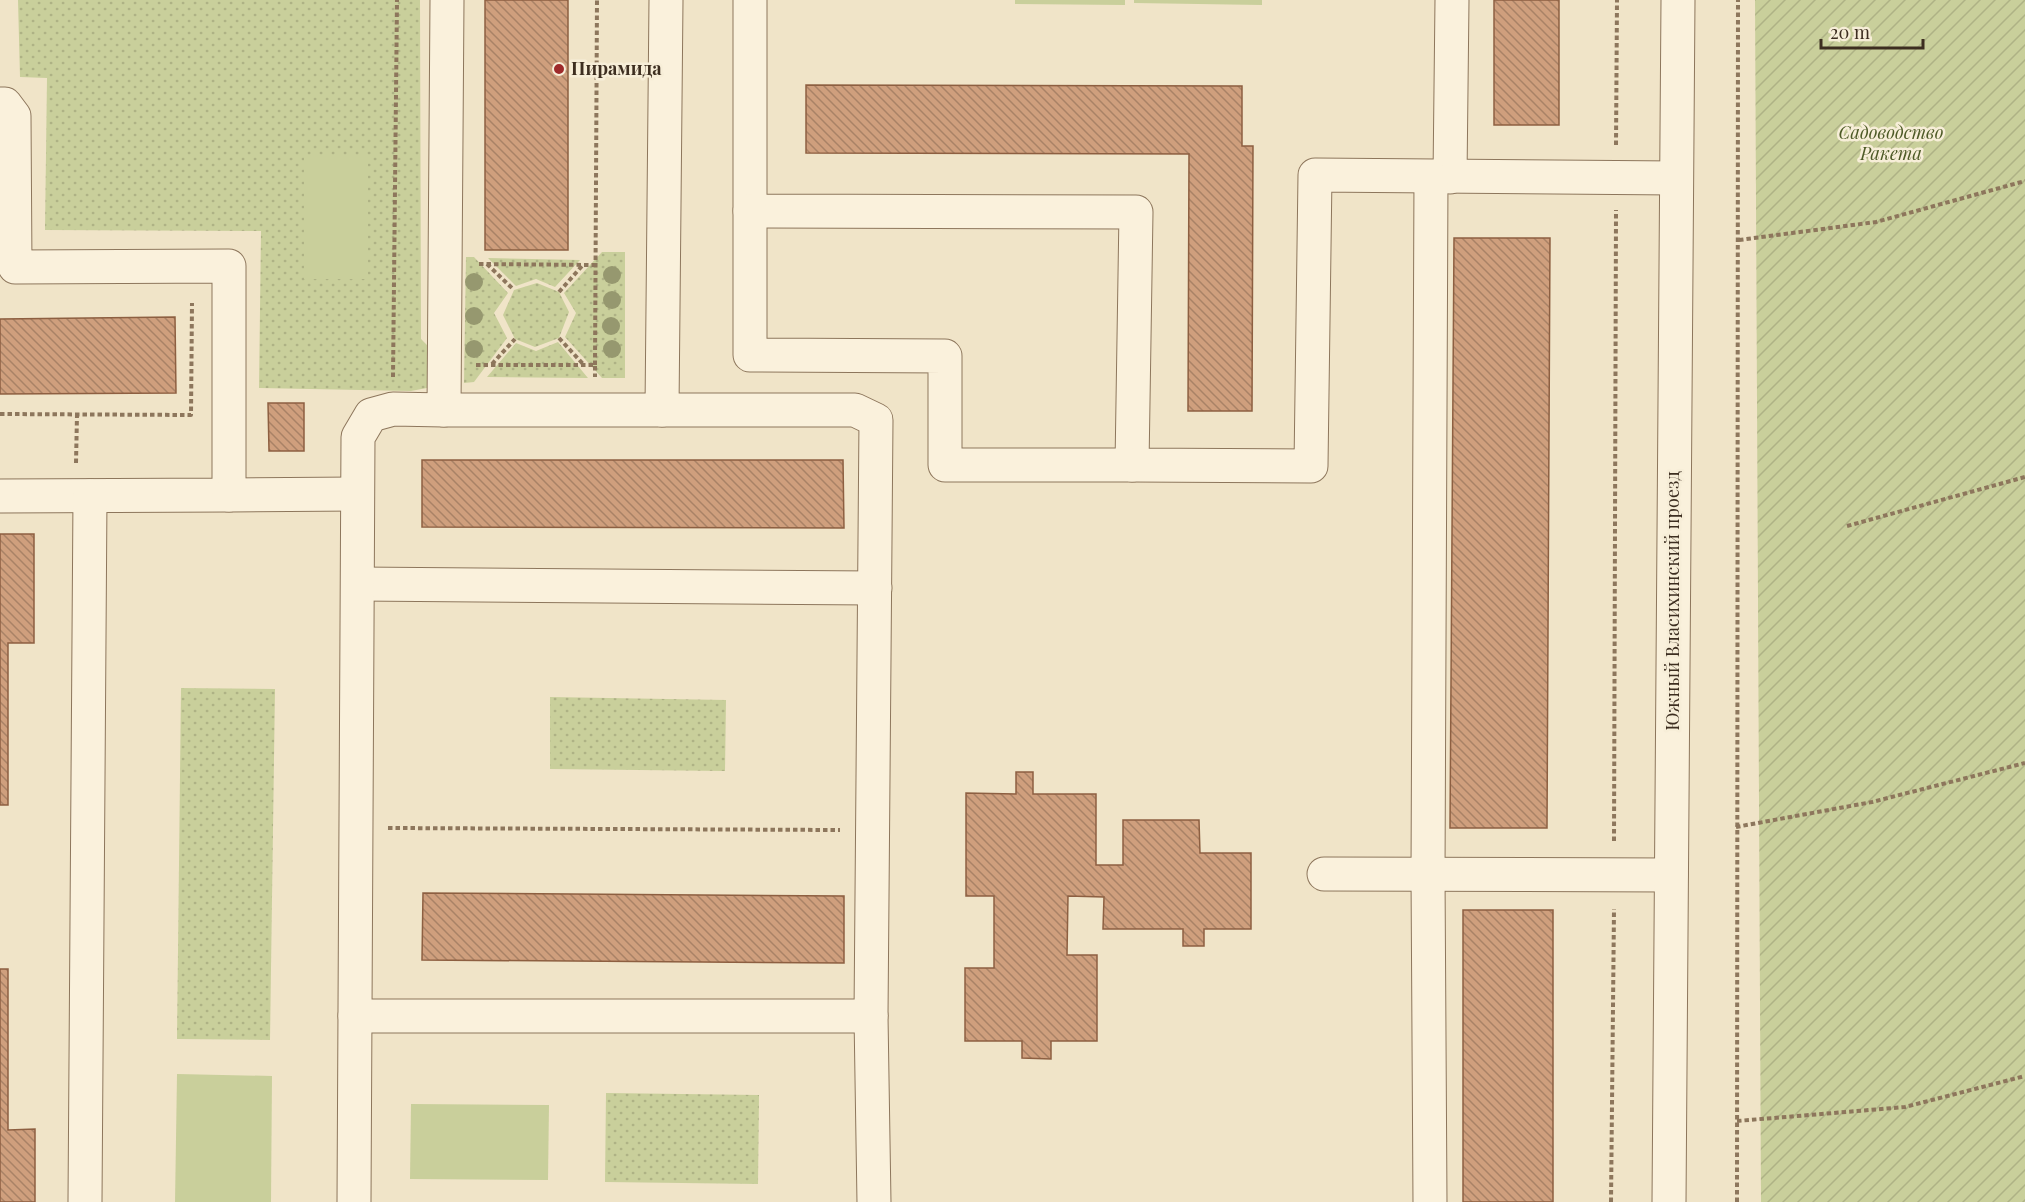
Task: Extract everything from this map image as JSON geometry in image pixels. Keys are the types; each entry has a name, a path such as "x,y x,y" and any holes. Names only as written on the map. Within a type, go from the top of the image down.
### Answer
{"street":[{"path":"444,410 447,0"},
{"path":"662,410 666,0"},
{"path":"750,0 750,355 945,356 945,465 1311,466 1315,175 1676,178"},
{"path":"1430,1202 1428,874 1441,177 1452,0"},
{"name":"Южный Власихинский проезд","path":"1669,1202 1678,0"},
{"path":"0,104 5,104 14,116 15,267 229,266 230,495"},
{"path":"750,211 1136,212 1132,465"},
{"path":"354,1202 358,437 371,415 393,410 855,411 876,420 871,1016 874,1202"},
{"path":"0,496 357,494"},
{"path":"85,1202 90,496"},
{"path":"358,584 875,588"},
{"path":"1324,874 1671,875"},
{"path":"355,1016 871,1016"}],"path":[{"path":"596,411 597,0"},
{"path":"1611,1202 1617,0"},
{"path":"1737,1202 1738,0"},
{"path":"1739,240 1876,222 2025,181"},
{"path":"475,264 596,265"},
{"path":"486,264 514,290"},
{"path":"559,292 583,265"},
{"path":"0,414 191,415 192,300"},
{"path":"559,338 584,365"},
{"path":"492,364 515,339"},
{"path":"472,365 595,365"},
{"path":"1847,526 2025,477"},
{"path":"1736,827 1872,802 2025,763"},
{"path":"381,828 851,831"},
{"path":"1737,1121 1905,1107 2025,1076"}],"green space":[{"path":"18,0 420,0 421,339 432,350 432,387 411,391 259,388 261,231 45,230 47,78 20,77"},
{"path":"1015,0 1125,0 1125,5 1015,4"},
{"path":"1134,0 1262,0 1262,5 1134,3"},
{"name":"Садоводство Ракета","path":"1755,0 2025,0 2025,1202 1761,1202"},
{"path":"304,155 368,155 368,279 304,279"},
{"path":"602,252 625,252 625,378 602,378 565,337 576,313 564,293"},
{"path":"466,257 474,257 508,293 494,313 507,338 474,382 464,383"},
{"path":"488,258 580,260 555,287 536,279 516,286"},
{"path":"537,283 559,292 569,312 559,338 535,347 515,339 503,315 514,290"},
{"path":"558,342 588,378 487,377 516,343 536,351"},
{"path":"181,688 275,689 270,1040 177,1039"},
{"path":"550,697 726,700 725,771 550,769"},
{"path":"177,1074 272,1076 271,1202 175,1202"},
{"path":"606,1093 759,1095 758,1184 605,1182"},
{"path":"411,1104 549,1105 548,1180 410,1179"}],"building":[{"path":"485,0 568,0 568,250 485,250"},
{"path":"1494,0 1559,0 1559,125 1494,125"},
{"path":"806,85 1242,86 1242,146 1253,146 1252,411 1188,411 1189,154 806,153"},
{"path":"1454,238 1550,238 1547,828 1450,828"},
{"path":"175,317 176,393 0,394 0,319"},
{"path":"268,403 304,403 304,451 269,451"},
{"path":"422,460 843,460 844,528 422,527"},
{"path":"0,534 34,534 34,643 8,643 8,805 0,805"},
{"path":"1016,772 1033,772 1033,794 1096,794 1096,865 1123,865 1123,820 1199,820 1200,853 1251,853 1251,929 1204,929 1204,946 1183,946 1183,929 1103,929 1104,897 1068,896 1067,955 1097,955 1097,1041 1051,1041 1051,1059 1022,1058 1022,1041 965,1041 965,968 994,968 994,896 966,896 966,793 1016,794"},
{"path":"423,893 844,896 844,963 422,960"},
{"path":"1463,910 1553,910 1553,1202 1463,1202"},
{"path":"0,969 8,969 8,1130 35,1129 35,1202 0,1202"}],"place":[{"name":"Пирамида","path":"559,69"}]}
